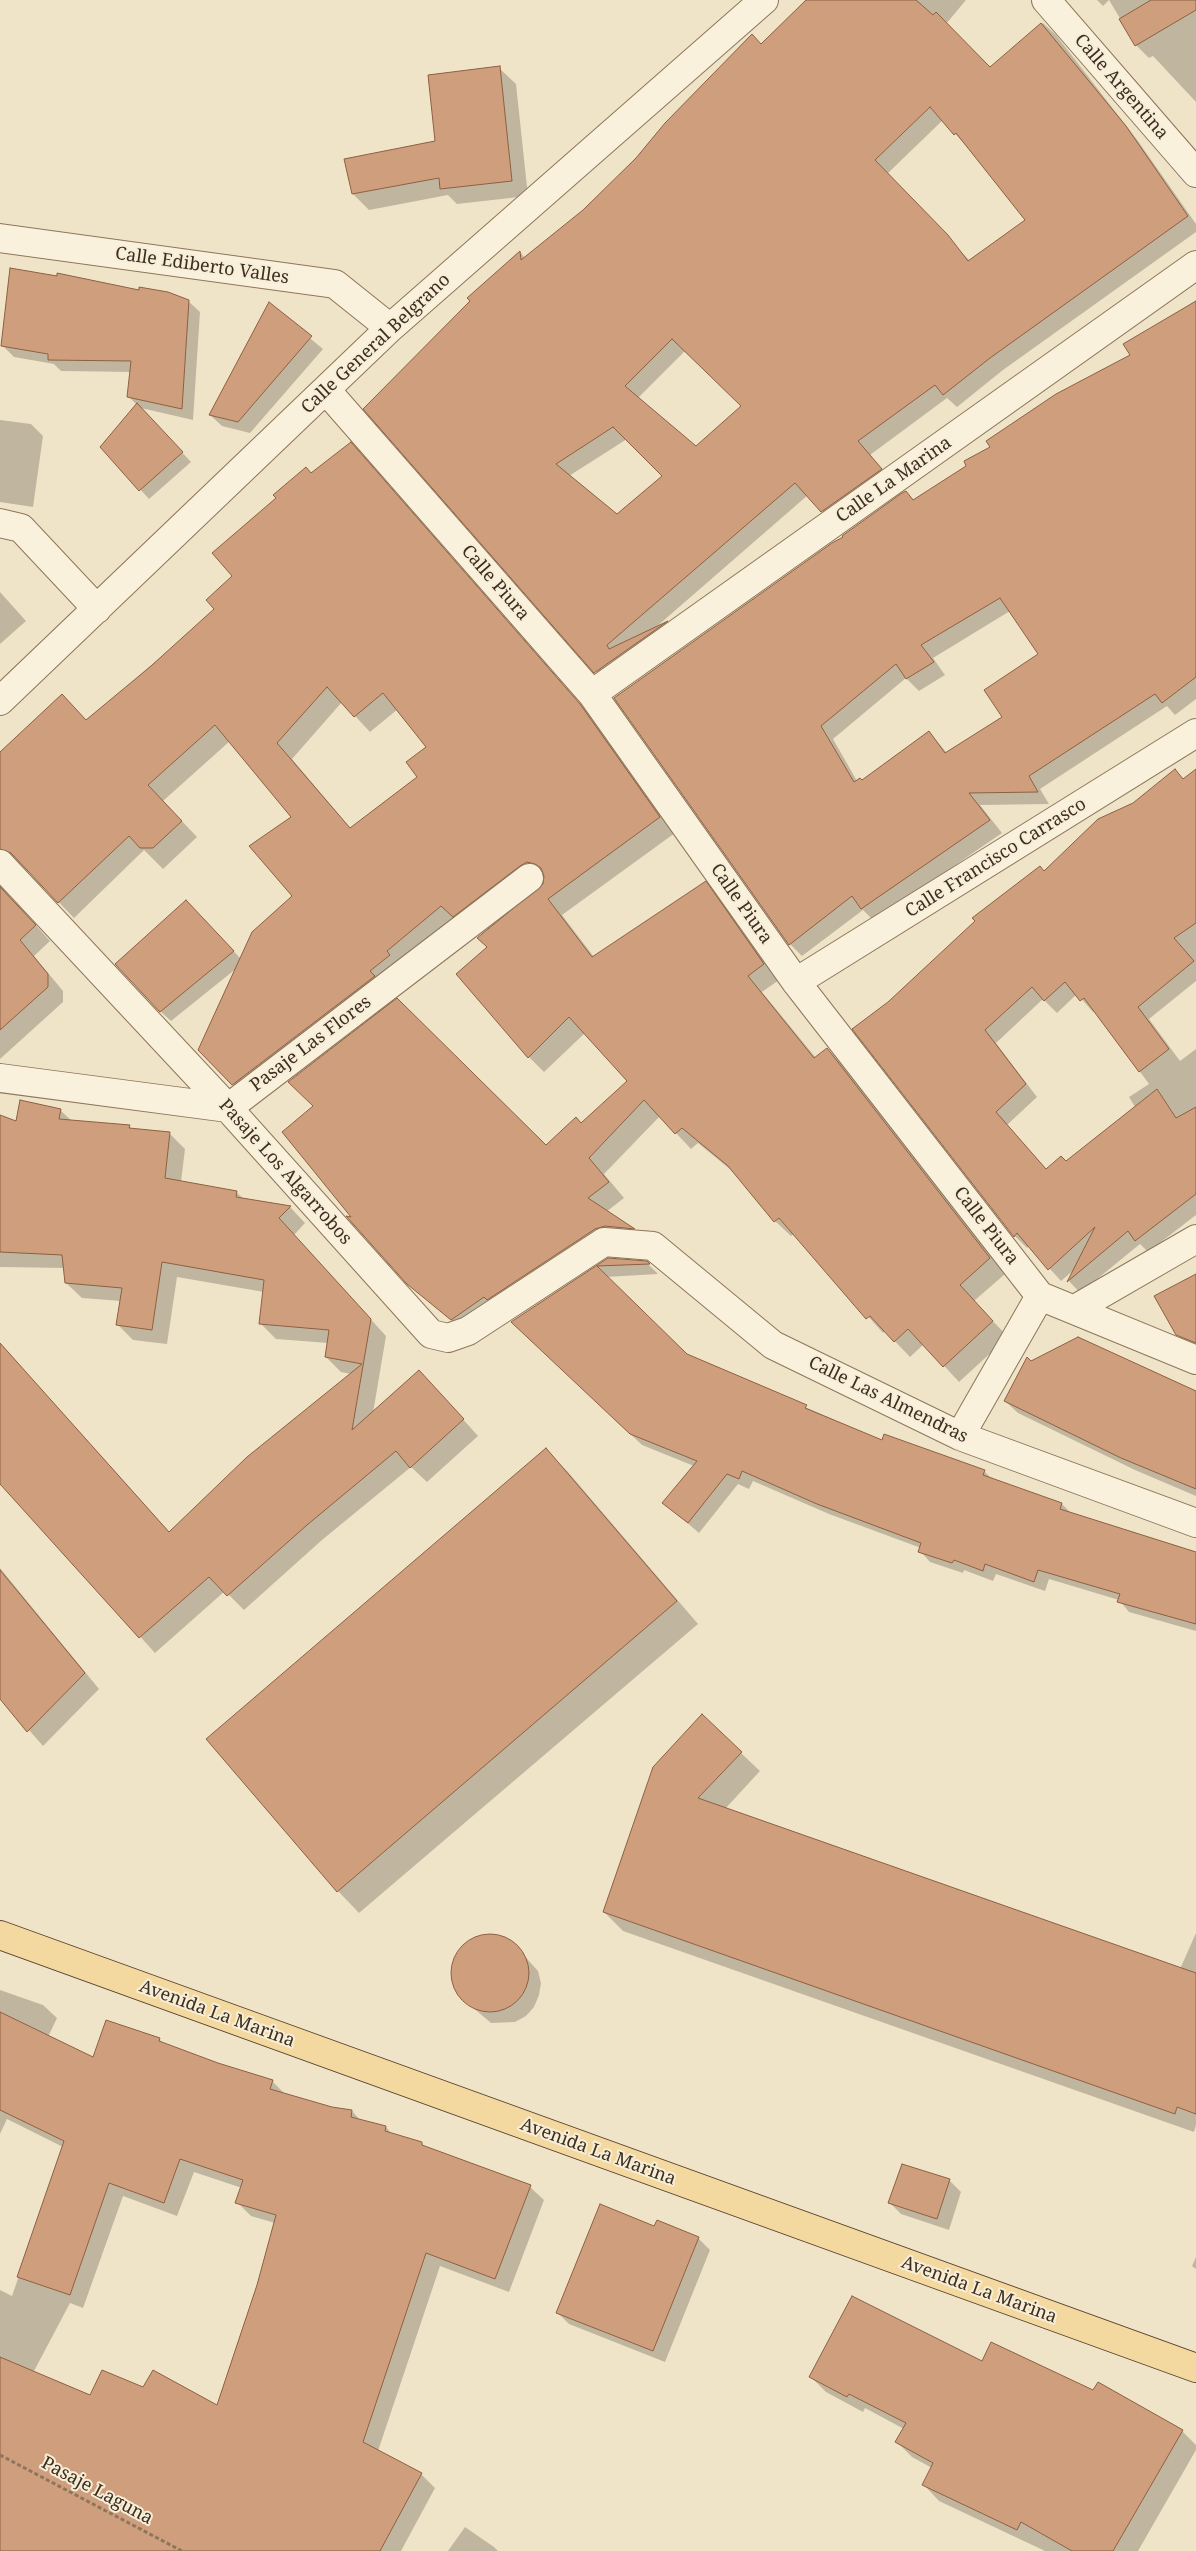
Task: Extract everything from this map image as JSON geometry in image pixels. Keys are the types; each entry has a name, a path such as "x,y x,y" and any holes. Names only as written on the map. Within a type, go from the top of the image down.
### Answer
{"main road":[{"name":"Avenida La Marina","path":"0,1935 1196,2368"}],"street":[{"name":"Calle General Belgrano","path":"0,701 390,328 764,0"},
{"name":"Calle Argentina","path":"1046,0 1196,173"},
{"name":"Calle Ediberto Valles","path":"0,238 335,284 390,328"},
{"name":"Calle La Marina","path":"592,694 1196,265"},
{"name":"Calle Piura","path":"326,390 592,694 796,982 1040,1296"},
{"path":"0,522 21,528 97,609"},
{"name":"Calle Francisco Carrasco","path":"796,982 1196,733"},
{"name":"Pasaje Los Algarrobos","path":"0,864 228,1108 432,1334 448,1338 468,1331 604,1242"},
{"name":"Pasaje Las Flores","path":"228,1108 529,878"},
{"path":"0,1078 228,1108"},
{"path":"1075,1309 1196,1240"},
{"name":"Calle Las Almendras","path":"604,1242 653,1246 772,1344 960,1436 1196,1523"},
{"path":"960,1436 1040,1296 1196,1360"}],"path":[{"name":"Pasaje Laguna","path":"0,2455 182,2551"}],"building":[{"path":"806,0 916,0 933,15 936,12 990,67 1041,23 1126,126 1188,216 990,358 943,395 935,385 858,441 882,469 821,512 795,483 607,645 609,649 668,621 594,673 363,409 470,301 467,298 520,251 521,260 583,210 636,158 665,123 752,34 761,44","holes":["930,107 954,135 956,133 1025,220 968,261 948,235 875,160","672,339 741,406 696,446 625,386","613,427 662,476 617,514 556,464"]},
{"path":"1151,0 1196,0 1196,10 1135,46 1119,19"},
{"path":"500,66 512,181 440,189 439,178 352,194 344,159 435,141 428,75"},
{"path":"10,268 57,276 57,273 139,290 139,287 168,292 189,300 182,409 127,397 131,361 48,360 48,354 1,346"},
{"path":"1196,301 1196,677 1162,703 1155,694 1029,776 1038,792 969,793 990,820 861,909 852,896 789,945 614,698 843,537 902,493 906,491 913,500 966,466 964,461 990,447 986,441 1056,394 1130,355 1123,344","holes":["1000,598 1038,654 984,690 1002,717 945,753 929,731 862,780 860,778 854,782 821,726 896,664 906,679 934,662 921,645"]},
{"path":"269,302 312,336 238,422 209,415"},
{"path":"137,403 183,452 139,491 100,447"},
{"path":"351,442 580,704 660,817 548,899 592,957 706,881 764,964 748,976 814,1058 827,1048 990,1258 960,1285 993,1321 943,1367 908,1329 894,1342 870,1316 866,1319 779,1218 774,1222 728,1166 682,1128 675,1134 644,1100 589,1158 609,1182 588,1198 635,1229 605,1226 595,1229 487,1300 484,1297 451,1320 407,1284 346,1216 351,1217 282,1132 313,1106 288,1082 397,998 546,1145 576,1117 581,1123 627,1081 569,1017 528,1058 456,974 487,947 477,938 543,884 544,876 541,868 535,864 527,862 520,866 453,917 441,906 387,951 390,955 370,971 375,976 232,1085 198,1050 252,932 292,896 249,846 291,817 215,725 148,785 182,821 153,848 140,848 129,836 58,903 11,853 0,849 0,752 62,694 86,720 151,666 214,609 206,600 232,576 212,553 276,498 273,495 306,467 311,473","holes":["327,687 354,717 383,693 426,747 406,762 417,777 350,828 277,743"]},
{"path":"1175,769 1183,779 1196,769 1196,923 1174,938 1194,961 1138,1007 1169,1049 1139,1072 1084,998 1080,1001 1065,982 1044,1001 1032,987 985,1030 1026,1084 996,1112 1046,1169 1061,1156 1066,1161 1157,1089 1176,1118 1196,1107 1196,1194 1135,1241 1128,1231 1067,1282 1095,1227 1048,1270 1017,1233 1014,1237 852,1029 888,1002 975,921 972,918 1040,866 1044,871 1098,819 1133,803"},
{"path":"0,887 36,925 20,940 48,974 48,987 0,1030"},
{"path":"186,900 234,951 160,1012 115,964"},
{"path":"20,1100 61,1109 59,1119 130,1125 129,1128 170,1132 165,1178 237,1191 236,1197 291,1206 279,1218 371,1319 352,1430 419,1370 464,1419 410,1468 396,1451 307,1525 227,1596 209,1577 139,1638 0,1484 0,1343 169,1532 247,1457 362,1364 325,1357 329,1330 259,1324 264,1280 162,1262 152,1330 116,1325 122,1288 65,1283 62,1255 0,1252 0,1115 16,1121"},
{"path":"608,1258 647,1261 650,1264 597,1266 687,1354 807,1405 805,1408 882,1440 884,1434 985,1470 983,1475 1062,1503 1060,1509 1196,1552 1196,1624 1117,1602 1120,1594 1038,1570 1034,1582 985,1564 983,1571 954,1560 952,1563 918,1552 921,1543 817,1504 742,1471 739,1479 727,1474 688,1523 662,1503 697,1461 630,1434 511,1322"},
{"path":"1196,1274 1196,1343 1176,1335 1154,1296"},
{"path":"1078,1337 1196,1391 1196,1489 1121,1458 1004,1401 1027,1357 1031,1361"},
{"path":"546,1448 677,1601 337,1892 206,1739"},
{"path":"0,1570 85,1673 27,1732 0,1699"},
{"path":"702,1714 742,1752 698,1798 1196,1973 1196,2114 1177,2107 1175,2114 603,1912 653,1767"},
{"path":"490,1934 505,1937 518,1945 526,1958 529,1973 526,1988 518,2001 505,2009 490,2012 475,2009 462,2001 454,1988 451,1973 454,1958 462,1945 475,1937"},
{"path":"0,2012 93,2057 106,2020 160,2038 159,2041 218,2063 273,2080 270,2089 332,2107 352,2110 351,2117 386,2126 385,2131 422,2142 422,2145 531,2185 495,2279 426,2253 363,2442 422,2473 380,2551 0,2551 0,2357 90,2395 102,2370 143,2387 153,2370 217,2405 257,2285 276,2215 235,2203 243,2180 180,2159 164,2203 109,2183 70,2295 17,2277 64,2141 0,2110"},
{"path":"902,2164 950,2179 937,2219 888,2203"},
{"path":"600,2204 654,2226 657,2220 699,2237 653,2351 556,2313"},
{"path":"852,2296 982,2361 991,2342 1093,2390 1098,2382 1183,2430 1113,2551 1072,2551 1021,2522 1017,2530 922,2485 933,2463 895,2442 906,2423 849,2394 847,2397 809,2377"}]}
